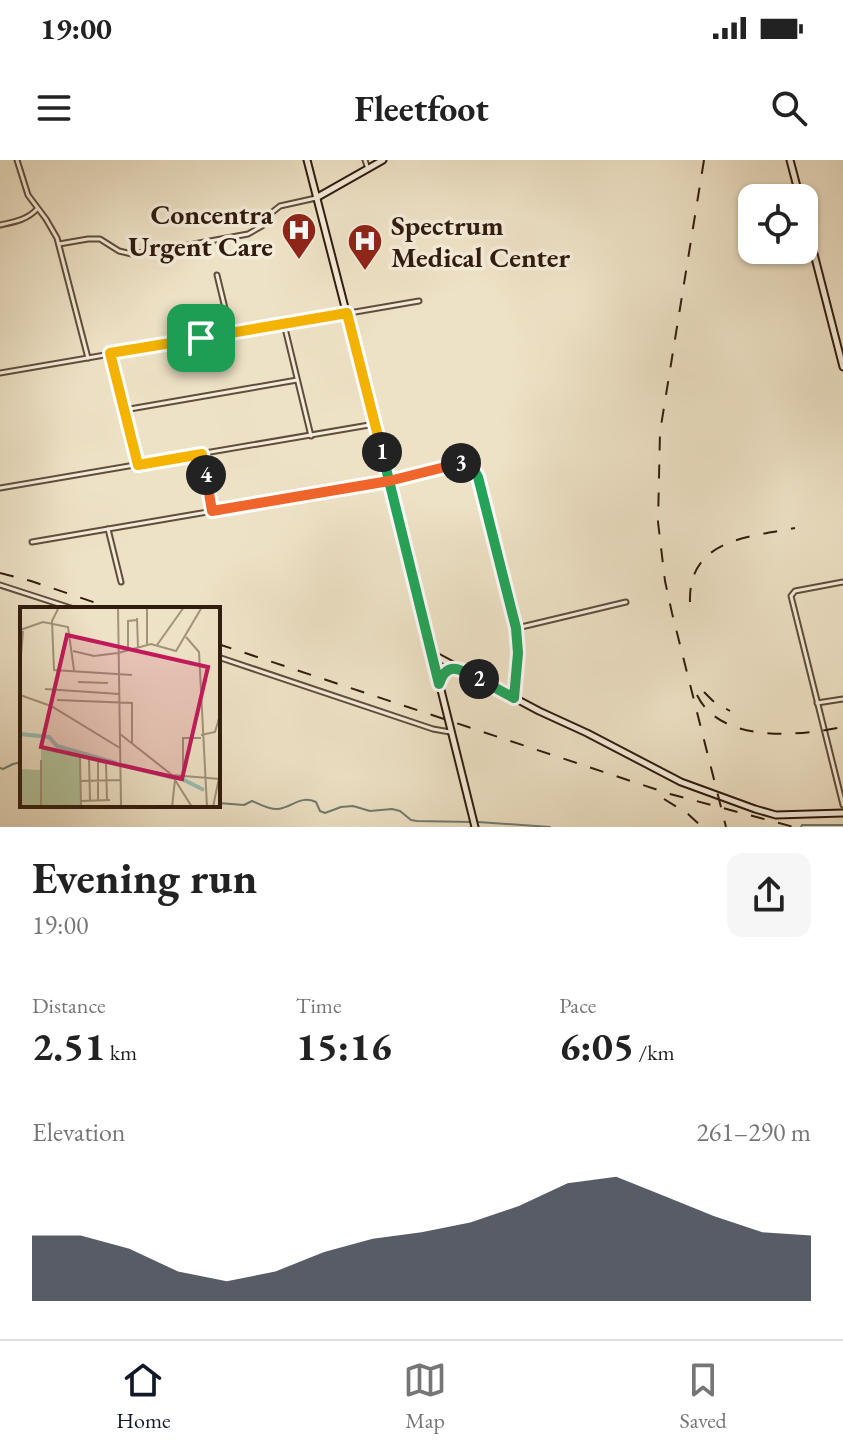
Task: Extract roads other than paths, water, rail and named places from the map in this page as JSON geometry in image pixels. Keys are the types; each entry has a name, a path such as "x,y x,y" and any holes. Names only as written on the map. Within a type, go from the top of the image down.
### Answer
{"main road":[{"path":"307,160 474,826"},
{"path":"316,198 383,160"},
{"path":"790,160 796,184"},
{"path":"817,264 843,367"},
{"path":"431,654 681,782 755,809 783,815 843,813"},
{"path":"439,684 447,670 461,670"}],"street":[{"path":"17,160 25,189 52,227 59,244 88,358"},
{"path":"365,160 368,169"},
{"path":"59,244 100,239 119,251 132,254 228,238 256,231 280,206 316,198"},
{"path":"0,225 22,220 37,209"},
{"path":"217,275 231,333"},
{"path":"0,373 419,301"},
{"path":"284,324 311,436"},
{"path":"110,353 138,465"},
{"path":"124,410 297,380"},
{"path":"0,488 375,424"},
{"path":"202,454 212,511"},
{"path":"32,542 389,481 461,463 474,470 478,477 516,628 518,653 514,698"},
{"path":"108,529 121,582"},
{"path":"843,584 791,593 843,805"},
{"path":"0,585 68,607"},
{"path":"516,628 626,602"},
{"path":"220,658 451,733"},
{"path":"817,703 843,699"}],"waterway":[{"path":"0,768 20,762"},
{"path":"220,803 244,805 252,801 278,809 310,800 316,802 320,811 325,813 353,806 370,811 392,809 417,821 471,822"},
{"path":"478,822 550,827"},
{"path":"801,827 843,825"}],"railway":[{"path":"704,160 660,432 658,522 672,613 726,827"},
{"path":"690,602 692,581 699,565 710,553 741,539 795,528"},
{"path":"0,573 108,607"},
{"path":"220,645 670,794 794,827"},
{"path":"704,692 730,711"},
{"path":"697,695 708,711 742,729 783,734 843,727"},
{"path":"664,799 702,827"}],"place":[{"name":"Concentra Urgent Care","path":"299,261"},
{"name":"Spectrum Medical Center","path":"365,272"}]}
